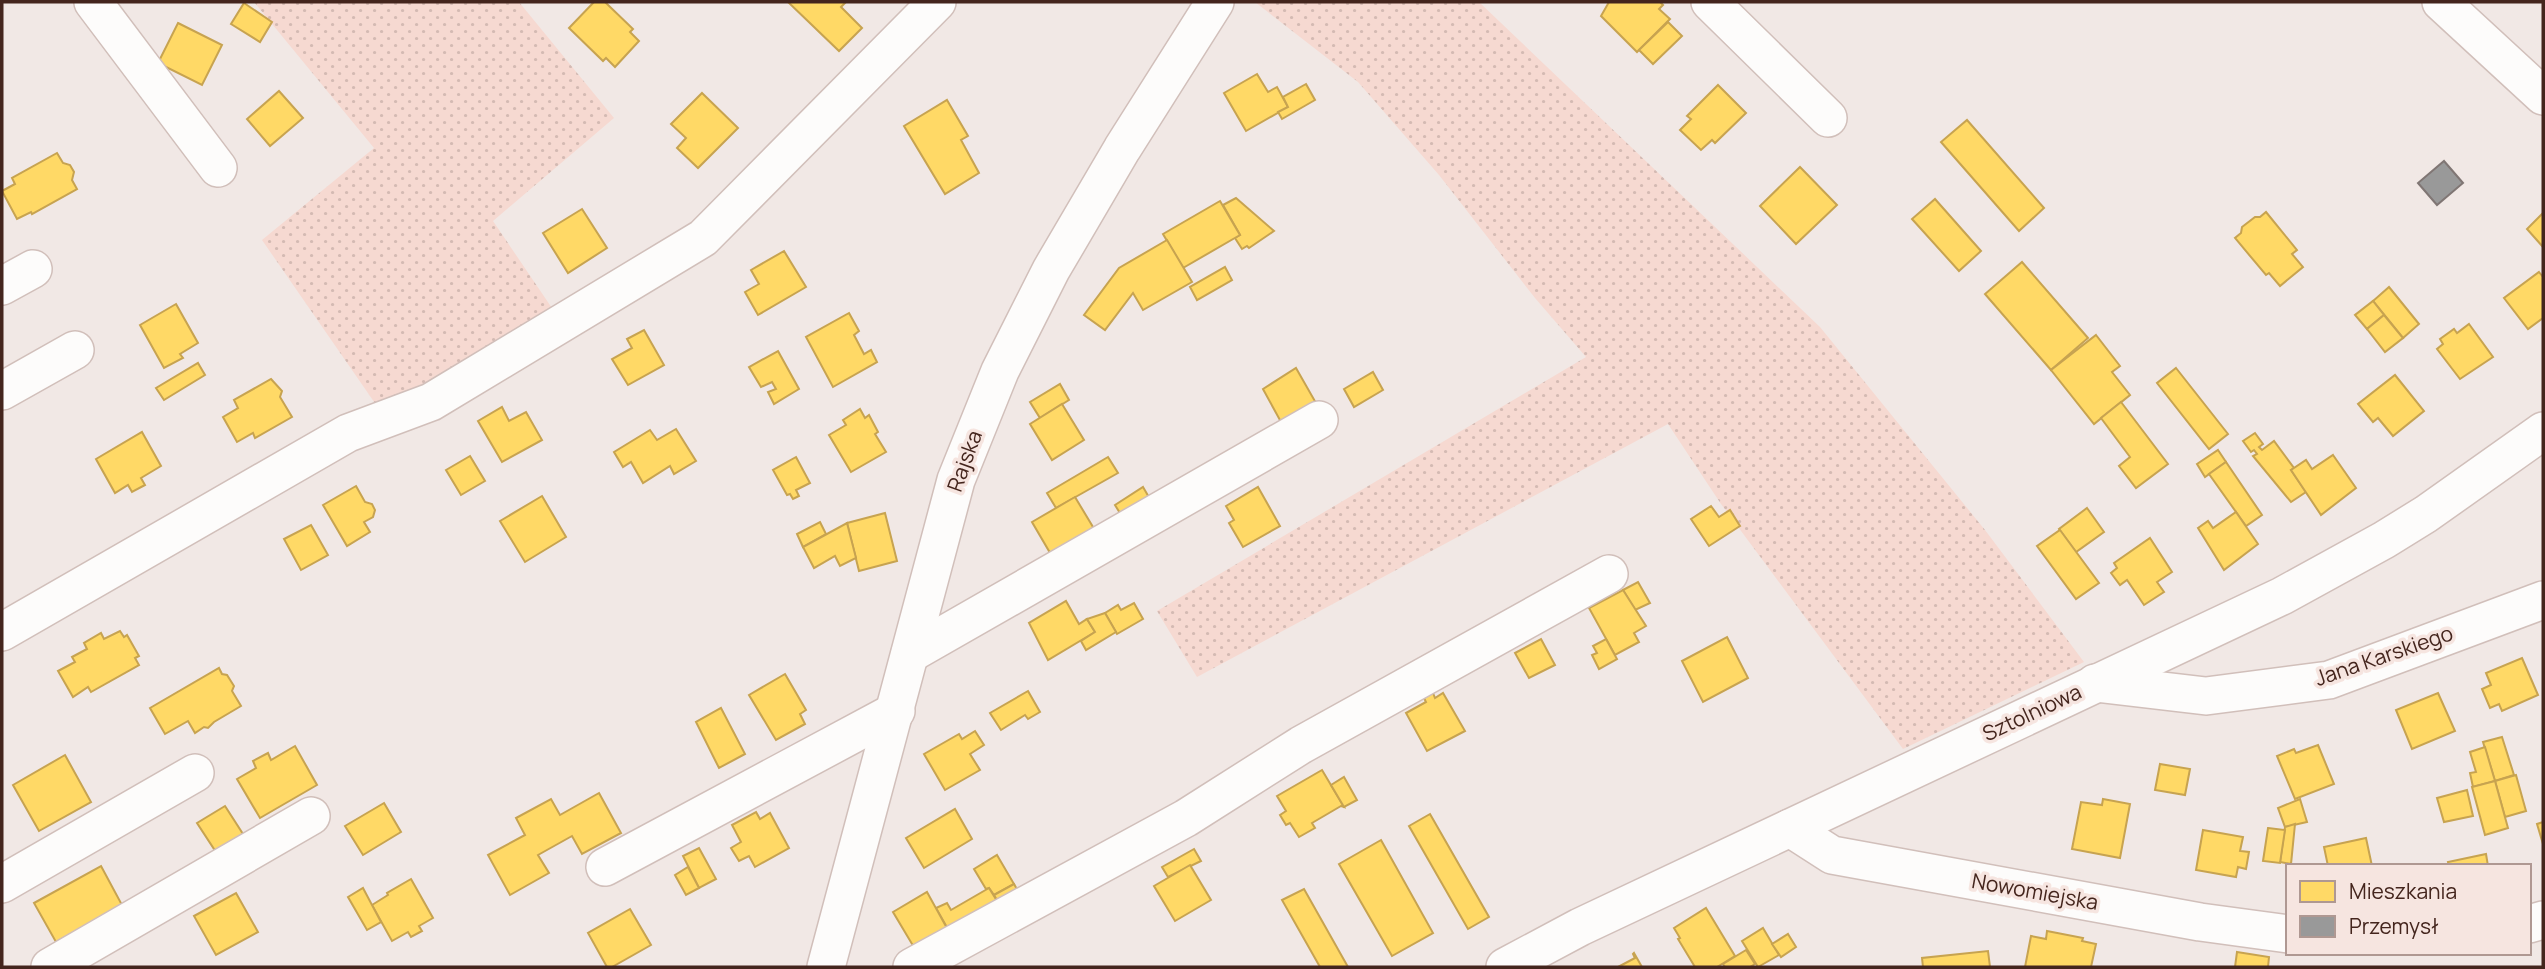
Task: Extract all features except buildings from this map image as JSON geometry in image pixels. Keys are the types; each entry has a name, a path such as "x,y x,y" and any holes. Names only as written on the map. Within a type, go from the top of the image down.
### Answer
{"street":[{"path":"93,2 218,168"},
{"path":"2,632 348,433 431,402 703,238 937,2"},
{"path":"1710,2 1828,118"},
{"path":"2441,2 2543,96"},
{"name":"Rajska","path":"826,967 956,480 1000,371 1051,270 1209,4"},
{"path":"2,391 75,350"},
{"path":"910,654 1319,420"},
{"name":"Sztolniowa","path":"1504,967 1580,927 2282,596 2373,547 2426,514 2543,430"},
{"path":"912,967 1186,818 1301,745 1609,573"},
{"name":"Jana Karskiego","path":"2095,683 2206,696 2329,680 2543,600"},
{"path":"605,867 896,711"},
{"path":"2,884 195,773"},
{"path":"50,967 311,816"},
{"name":"Nowomiejska","path":"1790,828 1832,855 2200,922 2286,934"}],"shaded area":[{"path":"254,2 519,2 614,118 493,221 556,314 414,399 379,409 262,240 374,148"},
{"path":"1255,2 1479,2 1820,327 1985,530 2084,662 1903,749 1721,504 1668,424 1197,677 1157,611 1586,357 1535,298 1439,175 1358,82"}]}
